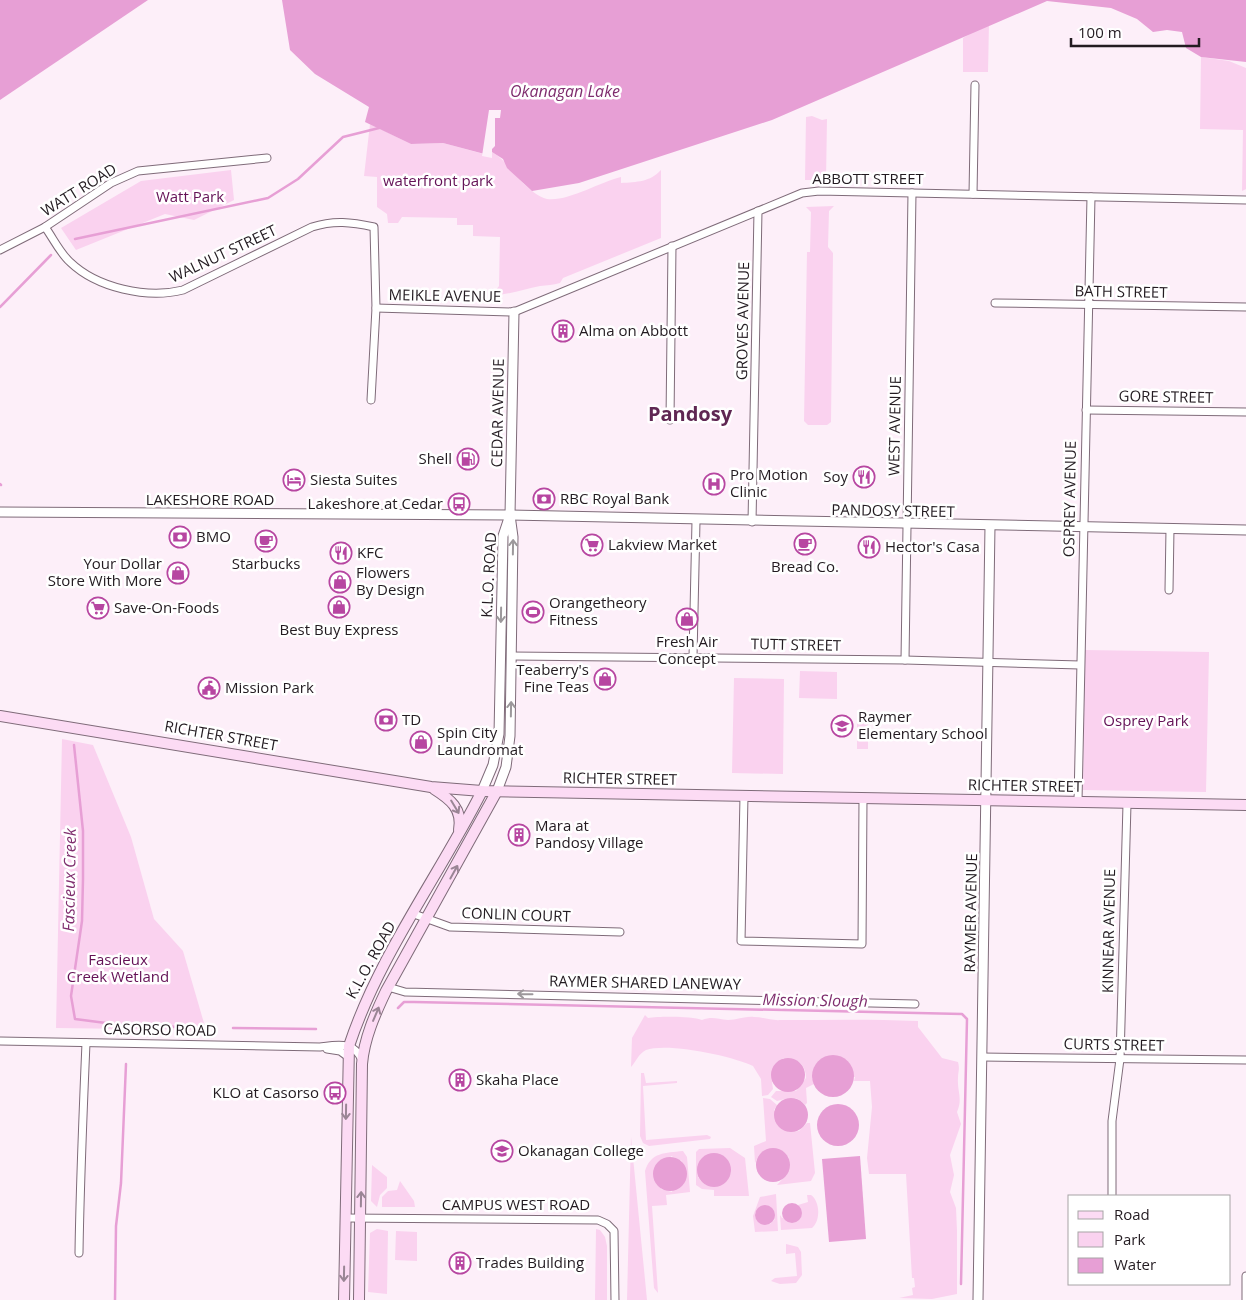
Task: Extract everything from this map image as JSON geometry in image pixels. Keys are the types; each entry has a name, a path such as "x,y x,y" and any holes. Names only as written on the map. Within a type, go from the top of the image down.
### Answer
{"main road":[{"name":"RICHTER STREET","path":"0,716 431,787 482,791 1246,805"},
{"path":"431,787 447,797 456,806 461,820 458,838"},
{"name":"K.L.O. ROAD","path":"344,1300 348,1051 360,1012 378,974 458,838 482,791"},
{"name":"K.L.O. ROAD","path":"359,1300 362,1060 373,1019 388,987 427,920 497,791"}],"street":[{"path":"973,194 975,85"},
{"name":"WATT ROAD","path":"0,250 45,227 112,183 138,171 267,158"},
{"name":"ABBOTT STREET","path":"514,312 802,193 912,193 1246,200"},
{"name":"WEST AVENUE","path":"905,660 912,193"},
{"name":"OSPREY AVENUE","path":"1078,801 1091,197"},
{"name":"GROVES AVENUE","path":"752,522 758,211"},
{"name":"WALNUT STREET","path":"45,227 68,261 86,276 123,289 169,294 183,290 312,226 346,221 374,227"},
{"name":"MEIKLE AVENUE","path":"371,400 376,308 374,227"},
{"path":"670,420 672,246"},
{"name":"BATH STREET","path":"995,302 1246,307"},
{"name":"MEIKLE AVENUE","path":"376,308 514,312"},
{"name":"CEDAR AVENUE","path":"510,515 514,312"},
{"name":"GORE STREET","path":"1086,410 1246,412"},
{"name":"LAKESHORE ROAD","path":"0,512 510,515"},
{"name":"PANDOSY STREET","path":"510,515 696,521 1246,530"},
{"name":"K.L.O. ROAD","path":"497,791 506,767 510,736 513,537 510,515"},
{"name":"K.L.O. ROAD","path":"482,791 493,765 499,734 503,536 510,515"},
{"path":"693,658 696,521"},
{"name":"RAYMER AVENUE","path":"978,1300 990,526"},
{"path":"1169,590 1170,530"},
{"name":"TUTT STREET","path":"512,656 905,660 988,662 1004,665 1080,666"},
{"path":"744,796 741,941 862,944 862,799"},
{"name":"KINNEAR AVENUE","path":"1112,1195 1112,1120 1120,1059 1127,804"},
{"name":"CONLIN COURT","path":"414,914 450,927 620,932"},
{"name":"RAYMER SHARED LANEWAY","path":"388,987 405,992 915,1004"},
{"name":"CASORSO ROAD","path":"0,1041 320,1047 348,1051"},
{"path":"79,1253 81,1139 86,1043"},
{"path":"348,1051 359,1053 362,1060"},
{"name":"CURTS STREET","path":"982,1057 1246,1060"},
{"name":"CAMPUS WEST ROAD","path":"345,1218 598,1220 612,1228 616,1237 615,1300"},
{"path":"1246,1276 1246,1300"}],"green space":[{"path":"989,23 988,72 963,72 963,38"},
{"path":"1201,57 1229,61 1246,68 1246,189 1242,191 1243,130 1200,129"},
{"path":"812,116 822,120 827,119 826,180 805,180 806,117"},
{"name":"waterfront park","path":"370,124 411,144 443,143 491,156 492,152 501,158 520,180 537,195 547,199 564,198 621,177 621,183 643,181 661,170 661,238 563,278 560,283 492,295 499,286 500,237 473,236 473,225 457,225 457,218 402,217 398,223 388,223 387,214 377,207 377,177 364,176"},
{"name":"Watt Park","path":"231,170 234,200 194,220 165,214 76,250 61,228 141,181"},
{"path":"834,206 829,211 828,247 833,253 831,422 827,425 808,425 804,421 807,252 810,252 811,212 806,207"},
{"name":"Osprey Park","path":"1085,650 1209,652 1206,792 1083,790"},
{"path":"800,671 837,672 837,699 799,698"},
{"path":"734,678 784,679 783,774 732,773"},
{"path":"857,720 868,720 868,749 857,749"},
{"name":"Fascieux Creek Wetland","path":"62,739 93,745 131,837 154,919 183,951 206,1030 56,1028"},
{"path":"645,1015 648,1018 676,1017 702,1020 712,1018 731,1020 757,1017 778,1020 918,1021 918,1027 942,1058 958,1062 959,1065 958,1083 960,1099 957,1112 961,1124 950,1155 954,1175 950,1192 956,1208 957,1294 932,1299 899,1298 913,1295 912,1288 915,1287 914,1278 912,1278 906,1174 869,1174 867,1158 872,1107 870,1081 854,1081 855,1077 812,1078 814,1084 806,1088 807,1103 805,1105 795,1098 777,1101 771,1097 776,1091 796,1091 806,1078 806,1073 800,1062 788,1058 783,1058 772,1082 773,1089 768,1095 762,1096 761,1079 753,1066 716,1054 684,1049 656,1048 643,1052 631,1067 632,1038"},
{"path":"641,1073 644,1073 646,1083 677,1081 677,1083 643,1086 646,1140 707,1135 711,1137 710,1139 649,1146 643,1143 640,1136"},
{"path":"763,1098 770,1099 777,1105 774,1110 788,1132 799,1131 807,1123 810,1123 815,1173 811,1181 777,1185 789,1169 788,1156 759,1155 755,1163 754,1146 766,1141"},
{"path":"631,1137 647,1300 627,1300"},
{"path":"730,1148 745,1158 749,1196 714,1196 714,1190 702,1189 696,1185 696,1152 699,1149","holes":["731,1172 729,1178 721,1185 711,1186 706,1185 698,1177"]},
{"path":"683,1151 687,1157 690,1192 666,1195 667,1205 652,1206 658,1293 654,1288 645,1171 651,1160 655,1157 665,1153","holes":["671,1156 682,1161 672,1192 661,1189"]},
{"path":"372,1165 387,1177 387,1188 380,1195 377,1207 371,1201"},
{"path":"400,1181 414,1201 415,1207 382,1207 382,1197 388,1191 397,1190"},
{"path":"776,1194 778,1231 755,1232 753,1216 760,1197","holes":["762,1206 775,1219 770,1224 756,1220 755,1213"]},
{"path":"807,1195 811,1195 814,1198 818,1206 818,1216 815,1225 812,1228 781,1230 780,1215 782,1218 802,1214 798,1205 808,1202"},
{"path":"377,1229 388,1231 387,1294 368,1292 370,1233"},
{"path":"596,1229 600,1230 605,1237 607,1246 607,1300 595,1300"},
{"path":"396,1231 417,1232 417,1261 395,1260"},
{"path":"786,1244 798,1247 801,1252 802,1275 796,1283 780,1284 771,1281 775,1278 797,1276 795,1253 786,1254"}],"water":[{"path":"0,0 148,0 0,100"},
{"name":"Okanagan Lake","path":"282,0 1246,0 1246,62 1201,57 1186,48 1182,32 1167,30 1153,32 1137,19 1111,8 1047,1 772,120 579,183 532,191 507,168 503,159 492,152 492,156 443,143 411,144 365,122 369,107 315,74 290,50"},
{"path":"837,1055 845,1058 851,1064 854,1076 851,1088 845,1094 829,1097 821,1094 815,1088 812,1072 815,1064 821,1058"},
{"path":"788,1058 795,1059 800,1063 804,1068 804,1082 800,1087 795,1091 788,1092 781,1091 776,1087 772,1082 771,1075 772,1068 776,1063 781,1059"},
{"path":"791,1098 798,1099 803,1103 807,1108 807,1122 803,1127 798,1131 791,1132 784,1131 779,1127 775,1122 774,1115 775,1108 779,1103 784,1099"},
{"path":"842,1104 850,1107 856,1113 859,1125 856,1137 850,1143 834,1146 826,1143 820,1137 817,1121 820,1113 826,1107"},
{"path":"773,1148 780,1149 785,1153 789,1158 789,1172 785,1177 780,1181 773,1182 766,1181 761,1177 757,1172 756,1165 757,1158 761,1153 766,1149"},
{"path":"714,1153 721,1154 726,1158 730,1163 730,1177 726,1182 721,1186 714,1187 707,1186 702,1182 698,1177 697,1170 698,1163 702,1158 707,1154"},
{"path":"860,1156 866,1239 829,1242 822,1159"},
{"path":"670,1157 677,1158 682,1162 686,1167 686,1181 682,1186 677,1190 670,1191 663,1190 658,1186 654,1181 653,1174 654,1167 658,1162 663,1158"},
{"path":"792,1203 799,1206 802,1213 799,1220 792,1223 785,1220 782,1213 785,1206"},
{"path":"765,1205 772,1208 775,1215 772,1222 765,1225 758,1222 755,1215 758,1208"}],"pier":[{"path":"489,110 501,110 500,118 495,118 495,146 492,149 492,158 482,156"}],"waterway":[{"name":"Fascieux Creek","path":"75,239 268,198 298,179 343,137 379,128"},
{"name":"Fascieux Creek","path":"0,307 51,255"},
{"name":"Fascieux Creek","path":"74,745 83,831 82,921 71,996 75,1019 129,1026 192,1027"},
{"name":"Mission Slough","path":"398,1008 404,1002 414,1002 962,1014 967,1019 961,1284"},
{"name":"Mission Slough","path":"233,1028 316,1029"},
{"name":"Fascieux Creek","path":"115,1300 116,1226 121,1183 126,1064"}],"place":[{"name":"Alma on Abbott","path":"563,331"},
{"name":"Shell","path":"468,459"},
{"name":"Soy","path":"864,477"},
{"name":"Siesta Suites","path":"294,480"},
{"name":"Pro Motion Clinic","path":"714,484"},
{"name":"RBC Royal Bank","path":"544,499"},
{"name":"Lakeshore at Cedar","path":"459,504"},
{"name":"BMO","path":"180,537"},
{"name":"Starbucks","path":"266,541"},
{"name":"Bread Co.","path":"805,544"},
{"name":"Lakview Market","path":"592,545"},
{"name":"Hector's Casa","path":"869,547"},
{"name":"KFC","path":"341,553"},
{"name":"Your Dollar Store With More","path":"178,573"},
{"name":"Flowers By Design","path":"340,582"},
{"name":"Best Buy Express","path":"339,607"},
{"name":"Save-On-Foods","path":"98,608"},
{"name":"Orangetheory Fitness","path":"533,612"},
{"name":"Fresh Air Concept","path":"687,619"},
{"name":"Teaberry's Fine Teas","path":"605,679"},
{"name":"Mission Park","path":"209,688"},
{"name":"TD","path":"386,720"},
{"name":"Raymer Elementary School","path":"842,726"},
{"name":"Spin City Laundromat","path":"421,742"},
{"name":"Mara at Pandosy Village","path":"519,835"},
{"name":"Skaha Place","path":"460,1080"},
{"name":"KLO at Casorso","path":"335,1093"},
{"name":"Okanagan College","path":"502,1151"},
{"name":"Trades Building","path":"460,1263"}],"district":[{"name":"Pandosy","path":"690,414"}]}
